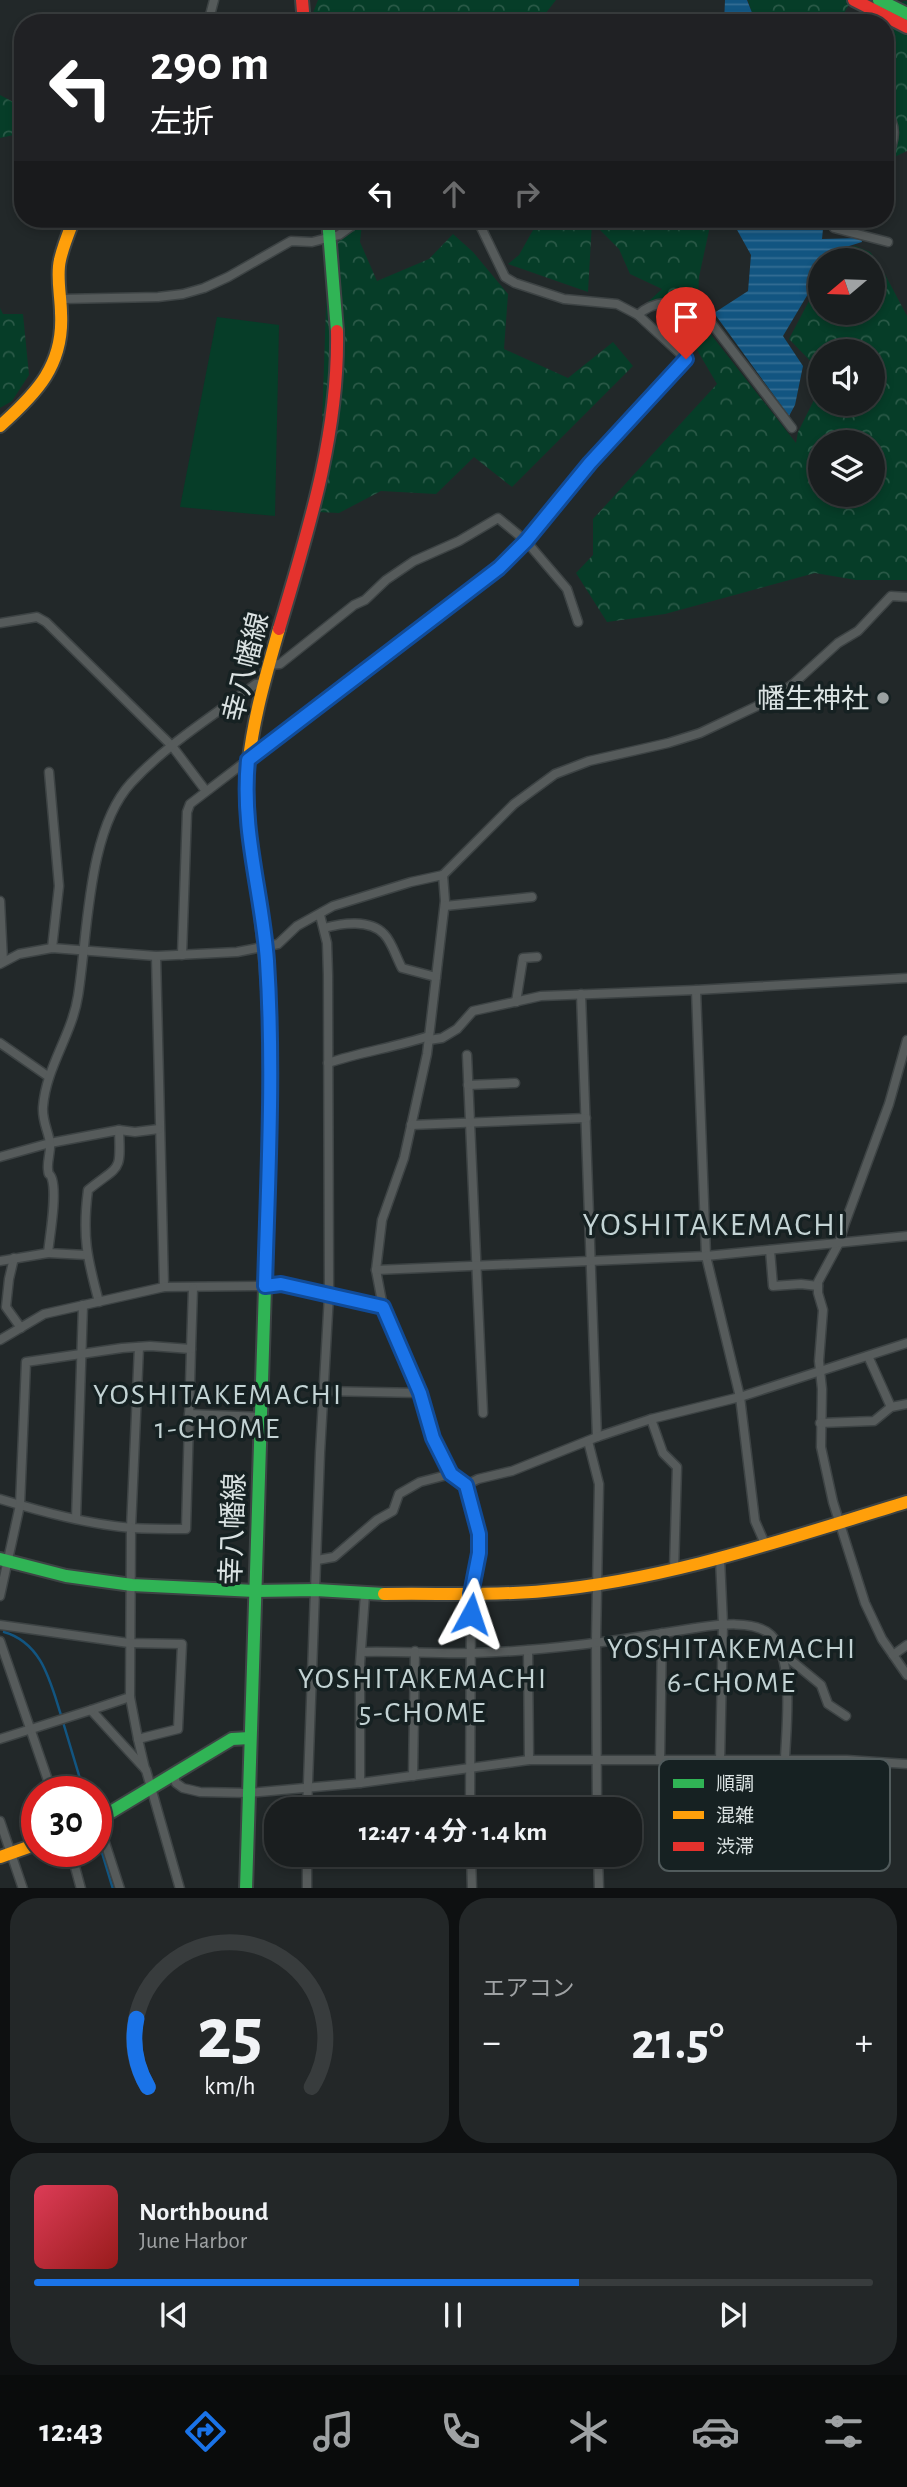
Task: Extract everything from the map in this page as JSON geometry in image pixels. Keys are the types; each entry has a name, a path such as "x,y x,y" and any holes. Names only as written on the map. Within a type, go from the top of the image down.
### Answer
{"main road":[{"path":"854,0 881,14"},
{"path":"878,0 907,14"},
{"path":"0,426 27,402 48,374 58,354 62,328 59,261 71,228"},
{"name":"幸八幡線","path":"246,1888 272,1075 266,948 247,828 246,783 248,760 264,683 315,503 331,430 337,382 338,332 329,228"},
{"path":"5,1560 66,1576 132,1585 255,1591 316,1590 365,1594 544,1591 598,1584 720,1559 907,1502"},
{"path":"112,1812 232,1739 250,1738"}],"street":[{"path":"62,299 183,294 228,277 291,241 330,239 349,228"},
{"path":"182,955 187,812 190,804 499,568 526,541 590,463 686,359 638,315 617,304 564,299 515,284 505,277 481,228"},
{"path":"834,228 888,242"},
{"path":"638,315 655,304 687,303 699,307 792,428"},
{"path":"270,665 281,664 414,561 459,541 498,518 526,541 567,589 578,622"},
{"path":"0,901 1,963 19,954 52,948 156,956 266,948 278,944 297,926 333,906 443,875 514,804 555,774 589,761 700,733 750,710 793,684 838,643 858,631 891,596 907,597"},
{"path":"0,624 37,617 46,622 172,746 206,791"},
{"path":"48,1253 52,1179 47,1172 50,1143 43,1124 43,1108 49,1076 73,1019 81,976 90,887 110,820 130,783 172,746 256,684 264,683"},
{"path":"49,772 59,886 52,948"},
{"path":"443,875 444,906 429,1038 404,1158 383,1220 376,1270 383,1307 420,1393 433,1438 451,1474 466,1485 479,1534 479,1553 471,1594 470,1797"},
{"path":"444,906 532,897"},
{"path":"307,1797 329,1294 328,975 324,928 320,915"},
{"path":"324,928 362,924 373,927 383,933 402,968 436,977"},
{"path":"156,956 164,1287"},
{"path":"516,1002 523,958 537,957"},
{"path":"328,1063 429,1038 442,1038 457,1029 473,1011 541,996 907,978"},
{"path":"696,990 706,1256 740,1397 755,1521 766,1546"},
{"path":"581,994 597,1437"},
{"path":"907,1040 889,1104 839,1243 818,1282 823,1310 819,1372 822,1389 821,1447 838,1522 865,1604 907,1675"},
{"path":"0,1043 49,1076"},
{"path":"467,1055 483,1413"},
{"path":"468,1084 515,1083"},
{"path":"411,1125 586,1118"},
{"path":"0,1157 50,1143 119,1130 135,1132 159,1129"},
{"path":"99,1302 86,1255 85,1218 88,1190 113,1173 120,1160 119,1130"},
{"path":"376,1270 706,1256 907,1236"},
{"path":"769,1250 773,1286 818,1286"},
{"path":"0,1261 48,1253 86,1255"},
{"path":"14,1258 6,1307 21,1328"},
{"path":"0,1340 44,1314 164,1287 281,1284 383,1307"},
{"path":"0,1499 76,1519 131,1528 186,1529 193,1288"},
{"path":"76,1519 83,1305"},
{"path":"466,1485 478,1479 512,1471 651,1419 740,1397 907,1343"},
{"path":"139,1347 131,1528 130,1697 150,1789 180,1888"},
{"path":"0,1597 5,1560 20,1505 26,1362 122,1348 191,1349"},
{"path":"868,1356 891,1407"},
{"path":"324,1391 420,1393"},
{"path":"820,1423 874,1421 891,1407 907,1404"},
{"path":"189,1414 261,1417"},
{"path":"651,1419 663,1453 677,1467 674,1570"},
{"path":"588,1441 599,1484 597,1797"},
{"path":"317,1560 334,1557 377,1520 393,1511 399,1494 421,1482 451,1474"},
{"path":"720,1559 723,1623 720,1759"},
{"path":"359,1783 365,1594"},
{"path":"362,1652 471,1653 528,1650 723,1623 761,1628 771,1635 782,1653 821,1685 828,1704 845,1716"},
{"path":"0,1625 129,1643 182,1644 178,1728 138,1739"},
{"path":"660,1759 662,1633"},
{"path":"0,1641 46,1776"},
{"path":"893,1655 907,1644"},
{"path":"528,1650 529,1760"},
{"path":"413,1776 415,1651"},
{"path":"782,1653 787,1702 785,1759"},
{"path":"0,1739 130,1697"},
{"path":"91,1710 146,1770"},
{"path":"174,1776 176,1783 183,1788 201,1792 249,1793 359,1783 529,1760 597,1762 659,1759"},
{"path":"0,1821 5,1855 23,1888"},
{"path":"112,1865 120,1888"},
{"path":"75,1867 81,1888"},
{"path":"307,1867 307,1888"},
{"path":"471,1867 472,1888"},
{"path":"598,1867 598,1888"}],"green space":[{"path":"318,0 556,0 545,14 313,14"},
{"path":"748,0 852,0 843,14 752,14"},
{"path":"907,1 907,151 894,157 894,14 886,14 891,8"},
{"path":"0,95 14,102 14,135 0,138"},
{"path":"357,228 362,228 360,242 377,281 429,259 453,234 473,252 508,294 504,349 568,378 613,342 633,366 512,487 474,457 436,494 381,491 339,513 319,512 328,249"},
{"path":"532,228 592,228 588,292 508,264 519,255 533,230"},
{"path":"598,228 710,228 699,277 698,300 691,309 796,443 798,432 808,412 808,416 885,416 885,339 808,339 808,359 789,339 808,303 808,326 886,326 886,276 907,316 907,580 856,580 815,573 665,614 607,622 576,573 593,555 593,519 717,384 683,326 673,324 648,302 662,289 630,274 619,249"},
{"path":"0,308 3,314 23,314 29,375 12,401 0,408"},
{"path":"217,317 279,325 275,516 180,507"}],"water":[{"path":"725,0 747,0 752,14 724,14"},
{"path":"736,228 823,228 822,239 861,238 862,242 843,248 808,248 808,294 783,336 803,366 795,405 789,416 714,313 748,291 751,255"}],"waterway":[{"path":"4,1632 17,1637 36,1654 48,1677 61,1715"},
{"path":"63,1722 79,1776"},
{"path":"106,1867 113,1888"}],"traffic: fast":[{"path":"879,0 907,14"},
{"path":"329,228 337,331"},
{"path":"246,1888 267,1223"},
{"path":"0,1559 66,1576 132,1585 384,1594"},
{"path":"112,1811 232,1739 250,1738"}],"traffic: slow":[{"path":"0,426 26,402 46,377 53,363 61,331 59,266 71,228"},
{"path":"257,887 248,821 247,781 255,723 279,629"},
{"path":"384,1594 524,1593 637,1578 728,1556 907,1502"},
{"path":"0,1857 21,1850"}],"traffic: jam":[{"path":"302,0 303,14"},
{"path":"854,0 881,14"},
{"path":"894,20 907,27"},
{"path":"279,629 320,482 333,407 337,331"},
{"path":"257,887 269,1013 267,1223"}],"place":[{"name":"幡生神社","path":"883,698"}],"district":[{"name":"YOSHITAKEMACHI","path":"715,1224"},
{"name":"YOSHITAKEMACHI 1-CHOME","path":"218,1411"},
{"name":"YOSHITAKEMACHI 6-CHOME","path":"732,1665"},
{"name":"YOSHITAKEMACHI 5-CHOME","path":"423,1695"}],"route":[{"path":"471,1614 479,1534 466,1485 451,1474 433,1438 420,1393 383,1307 281,1284 265,1286 272,1075 271,1024 266,948 247,828 248,760 499,568 526,541 590,463 686,359"}]}
